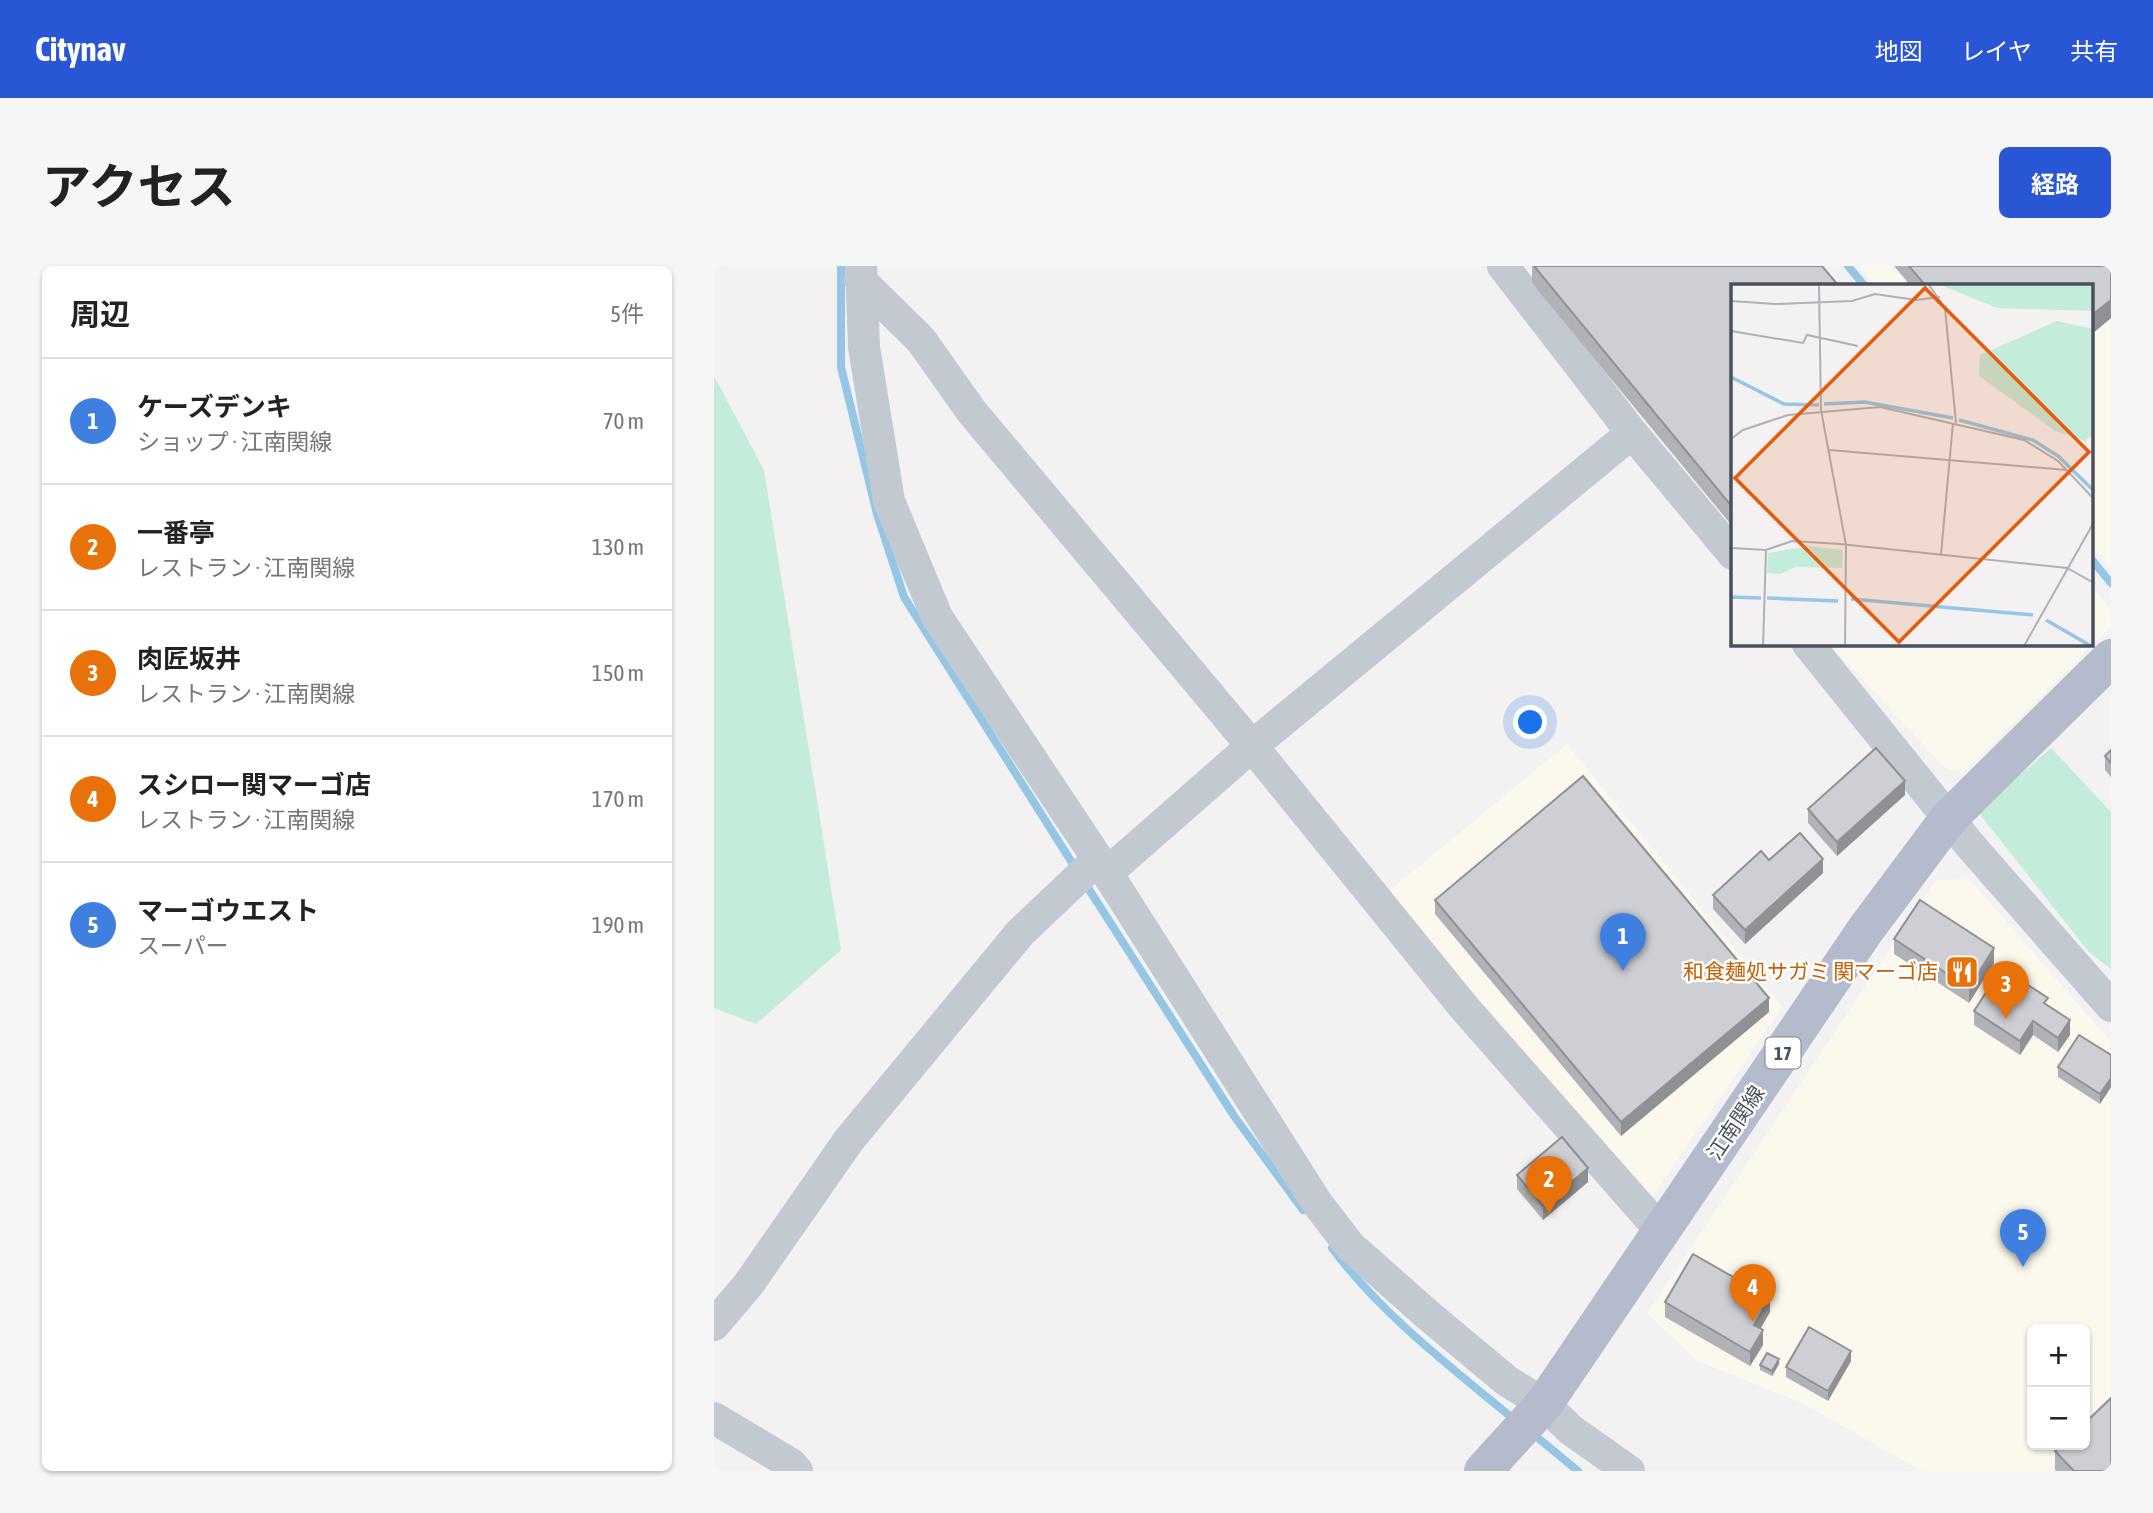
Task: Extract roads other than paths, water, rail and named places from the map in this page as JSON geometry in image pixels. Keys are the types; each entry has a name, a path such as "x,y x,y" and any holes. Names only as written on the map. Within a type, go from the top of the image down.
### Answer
{"main road":[{"name":"江南関線","path":"1483,1471 1544,1404 1866,929 1950,818 2111,658"}],"street":[{"path":"1503,266 1632,433 1731,552"},
{"path":"860,273 920,340 972,412 1252,746 1467,1011 1661,1232"},
{"path":"860,273 864,347 889,501 937,617 1102,867 1317,1203 1350,1246 1507,1381 1544,1404 1571,1430 1629,1471"},
{"path":"714,1325 748,1285 849,1140 1011,943 1632,433"},
{"path":"1810,646 1950,818 2111,1006"},
{"path":"714,1418 791,1464 797,1471"}],"waterway":[{"path":"841,266 841,367 877,514 904,597 1076,869"},
{"path":"1848,266 1863,284"},
{"path":"2094,562 2111,583"},
{"path":"1083,880 1234,1116 1303,1210"},
{"path":"1332,1248 1395,1318 1516,1421"},
{"path":"1532,1433 1578,1471"}],"place":[{"name":"ケーズデンキ","path":"1623,971"},
{"name":"和食麺処サガミ 関マーゴ店","path":"1962,972"},
{"name":"肉匠坂井","path":"2006,1019"},
{"name":"一番亭","path":"1549,1214"},
{"name":"マーゴウエスト","path":"2023,1267"},
{"name":"スシロー関マーゴ店","path":"1753,1322"}]}
